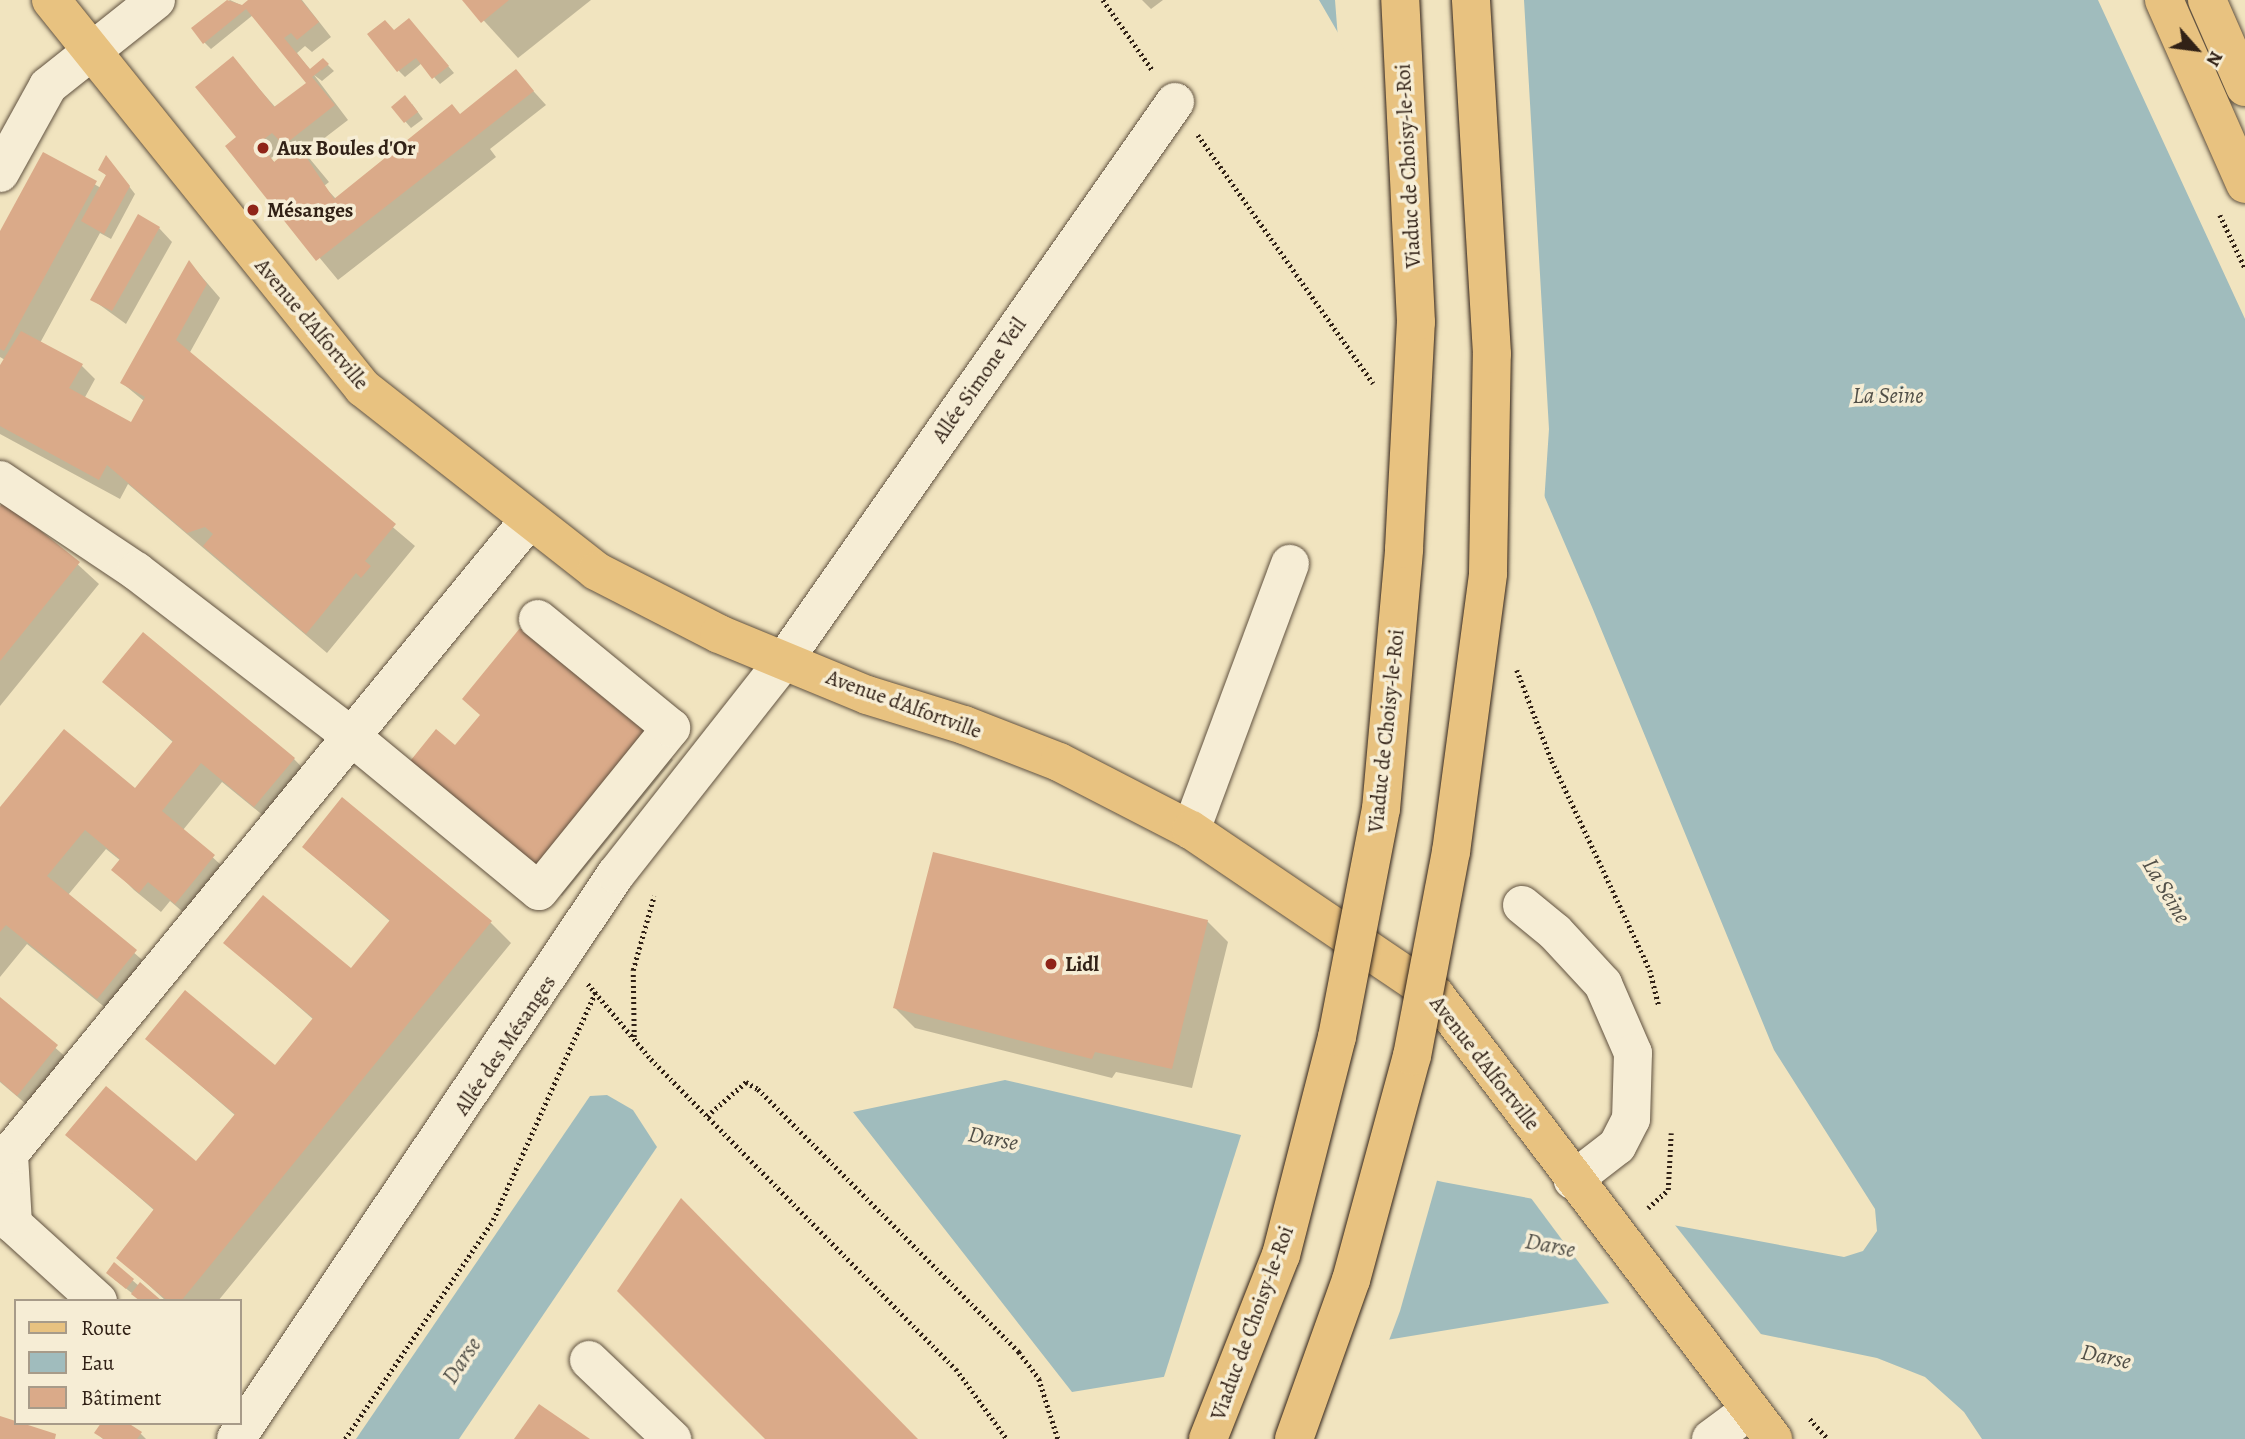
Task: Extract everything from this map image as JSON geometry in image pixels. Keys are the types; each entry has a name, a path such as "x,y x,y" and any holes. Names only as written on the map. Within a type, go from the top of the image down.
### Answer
{"main road":[{"name":"Avenue d'Alfortville","path":"51,0 363,388 596,571 719,634 867,695 964,725 1059,762 1191,830 1436,996 1761,1425"},
{"name":"Viaduc de Choisy-le-Roi","path":"1209,1439 1281,1255 1338,1037 1381,809 1404,549 1416,322 1400,0"},
{"path":"1294,1439 1351,1280 1412,1056 1451,852 1488,573 1492,355 1471,0"},
{"path":"2164,0 2245,184"},
{"path":"2207,0 2245,87"}],"street":[{"path":"0,173 48,86 156,0"},
{"name":"Allée Simone Veil","path":"785,659 1175,102"},
{"path":"0,480 136,571 352,737 539,891 671,728 538,619"},
{"path":"96,1299 13,1224 9,1154 528,520"},
{"path":"1191,830 1290,564"},
{"name":"Allée des Mésanges","path":"242,1424 555,971 617,874 785,659"},
{"path":"1522,905 1555,932 1603,984 1633,1053 1631,1119 1617,1146 1576,1184"},
{"path":"589,1360 672,1439"},
{"path":"1711,1439 1761,1425"}],"path":[{"path":"635,1038 633,970 654,896"},
{"path":"555,971 596,991 707,1116 956,1369 1007,1439"},
{"path":"345,1439 494,1220 596,991"},
{"path":"707,1116 746,1082 758,1089 1019,1352 1039,1379 1058,1439"},
{"path":"1815,1427 1828,1439"}],"water":[{"name":"La Seine","path":"1319,0 2098,0 2245,319 2245,1439 1982,1439 1964,1412 1925,1377 1877,1358 1610,1303 1072,1392 853,1112 1005,1080 1443,1182 1844,1257 1863,1251 1877,1231 1875,1209 1774,1050 1592,607 1366,81"},
{"name":"Darse","path":"607,1095 633,1110 657,1147 459,1439 356,1439 590,1096"}],"pier":[{"path":"1335,0 1524,0 1549,429 1544,504 1363,83 1338,39"},
{"path":"1242,1132 1438,1177 1400,1311 1388,1343 1163,1380"},
{"path":"1528,1194 1671,1220 1764,1338 1612,1307"}],"building":[{"path":"227,0 242,5 248,0 301,0 319,22 297,40 291,33 284,38 310,69 323,58 329,64 312,77 335,105 284,145 272,133 259,143 274,162 297,143 334,199 452,104 460,114 516,69 534,91 316,261 225,146 236,137 195,87 233,56 274,107 306,83 246,9 203,44 191,28"},
{"path":"462,0 509,0 481,23"},
{"path":"409,18 449,66 432,79 416,58 397,72 367,34 385,20 394,30"},
{"path":"405,95 418,112 404,123 391,107"},
{"path":"43,152 97,181 4,351 0,349 0,231"},
{"path":"106,155 130,186 104,234 81,221 106,175 98,170"},
{"path":"138,214 160,227 112,311 90,300"},
{"path":"189,260 207,284 176,340 396,524 365,561 371,566 361,578 356,573 306,634 203,546 213,534 205,527 187,533 107,465 99,480 0,426 0,365 21,331 83,364 69,388 131,422 145,397 120,383"},
{"path":"4,502 80,562 0,661 0,506"},
{"path":"520,628 648,733 535,870 407,765 436,729 455,745 480,715 462,699"},
{"path":"143,632 295,758 254,807 201,763 162,811 215,855 175,904 148,882 139,893 111,870 120,859 85,830 47,876 137,950 97,999 6,925 0,932 0,807 64,729 135,788 173,741 102,682"},
{"path":"342,797 492,921 183,1299 166,1299 116,1258 154,1209 65,1135 106,1086 196,1161 235,1114 145,1039 185,990 275,1065 313,1018 223,943 263,895 351,968 390,920 302,847"},
{"name":"Lidl","path":"933,852 1208,920 1172,1069 1095,1052 1092,1059 893,1008"},
{"path":"0,997 58,1045 17,1096 0,1081"},
{"path":"681,1198 918,1439 765,1439 617,1291"},
{"path":"114,1262 134,1279 126,1289 106,1273"},
{"path":"140,1282 160,1299 137,1299 131,1294"},
{"path":"539,1404 590,1439 514,1439"},
{"path":"0,1416 14,1420 14,1425 28,1425 56,1434 55,1439 0,1439"},
{"path":"100,1425 131,1425 142,1432 137,1439 104,1439 94,1433"}],"place":[{"name":"Aux Boules d'Or","path":"263,148"},
{"name":"Mésanges","path":"253,210"},
{"name":"Lidl","path":"1051,964"}]}
